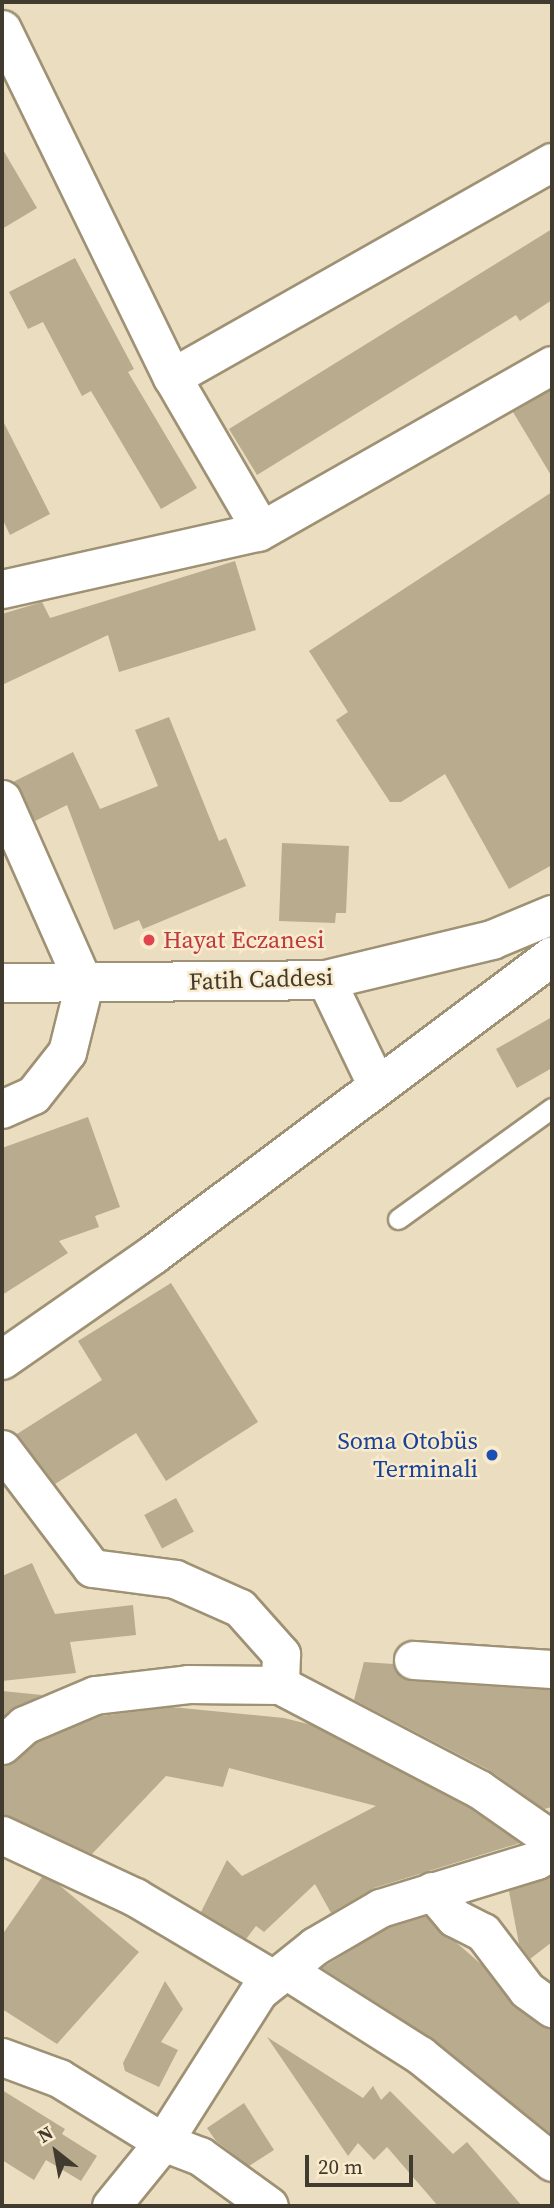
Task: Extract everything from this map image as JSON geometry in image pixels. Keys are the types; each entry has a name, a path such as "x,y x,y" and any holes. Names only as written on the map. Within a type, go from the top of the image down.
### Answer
{"street":[{"path":"2,29 172,377 260,528"},
{"path":"172,377 552,162"},
{"path":"2,589 260,528 374,470 552,365"},
{"path":"2,799 84,984 67,1052 33,1095 2,1109"},
{"name":"Fatih Caddesi","path":"2,983 326,980 492,940 552,915"},
{"path":"2,1360 153,1255 552,956"},
{"path":"326,980 377,1086"},
{"path":"2,1449 13,1495 92,1569 175,1579 240,1608 281,1654 280,1685"},
{"path":"413,1660 552,1669"},
{"path":"2,1745 24,1725 95,1695 188,1684 280,1685 479,1788 552,1840"},
{"path":"2,1835 135,1897 421,2055 552,2162"},
{"path":"111,2206 163,2142 259,1991 315,1946 380,1908 537,1860 552,1851"},
{"path":"432,1891 455,1918 483,1932 527,1990 552,2008"},
{"path":"2,2057 59,2078 163,2142 200,2156 269,2206"}],"lane":[{"path":"398,1219 552,1108"}],"building":[{"path":"2,148 37,208 2,229"},
{"path":"552,229 552,300 520,321 516,315 257,475 229,429"},
{"path":"75,258 134,369 128,372 197,488 161,509 91,391 82,396 43,322 28,329 9,292"},
{"path":"552,389 552,477 513,412"},
{"path":"2,419 50,514 10,535 2,518"},
{"path":"552,492 552,865 509,889 445,774 401,802 390,802 336,720 348,712 309,651"},
{"path":"235,561 256,630 119,672 108,635 2,685 2,614 42,602 50,618"},
{"path":"169,717 219,841 226,838 246,886 143,929 139,920 114,930 67,805 35,821 13,782 73,752 100,809 158,786 135,730"},
{"path":"282,843 349,846 346,913 336,913 335,923 279,921"},
{"path":"552,1017 552,1068 517,1088 496,1049"},
{"path":"88,1117 120,1207 95,1216 99,1227 59,1241 68,1253 2,1295 2,1148"},
{"path":"171,1283 258,1422 166,1481 136,1433 55,1484 17,1434 102,1380 78,1341"},
{"path":"176,1498 194,1532 162,1548 144,1515"},
{"path":"32,1563 55,1614 133,1605 136,1635 70,1642 76,1673 2,1681 2,1576"},
{"path":"364,1662 393,1664 401,1677 412,1681 552,1690 552,1807 544,1809 489,1770 354,1700"},
{"path":"2,1691 42,1695 2,1717"},
{"path":"171,1707 284,1718 312,1725 468,1807 520,1843 374,1888 331,1913 315,1884 264,1932 256,1926 246,1939 201,1912 227,1860 242,1876 376,1806 229,1768 223,1787 166,1776 92,1854 2,1814 2,1765 16,1761 35,1743 100,1716"},
{"path":"552,1875 552,1942 530,1959 519,1944 509,1891"},
{"path":"42,1877 58,1884 139,1952 57,2044 2,2009 2,1935"},
{"path":"426,1916 482,1965 514,2007 552,2029 552,2135 433,2039 322,1968 388,1927"},
{"path":"165,1981 183,2009 161,2042 178,2050 159,2087 125,2071 123,2063"},
{"path":"267,2037 363,2098 373,2086 381,2100 390,2091 453,2154 467,2142 522,2206 438,2206 387,2147 374,2160 358,2143 348,2156"},
{"path":"2,2090 65,2129 62,2134 97,2156 81,2181 46,2160 34,2180 2,2160"},
{"path":"244,2103 274,2150 249,2166 216,2141 207,2128"}],"place":[{"name":"Hayat Eczanesi","path":"149,940"},
{"name":"Soma Otobüs Terminali","path":"492,1455"}]}
